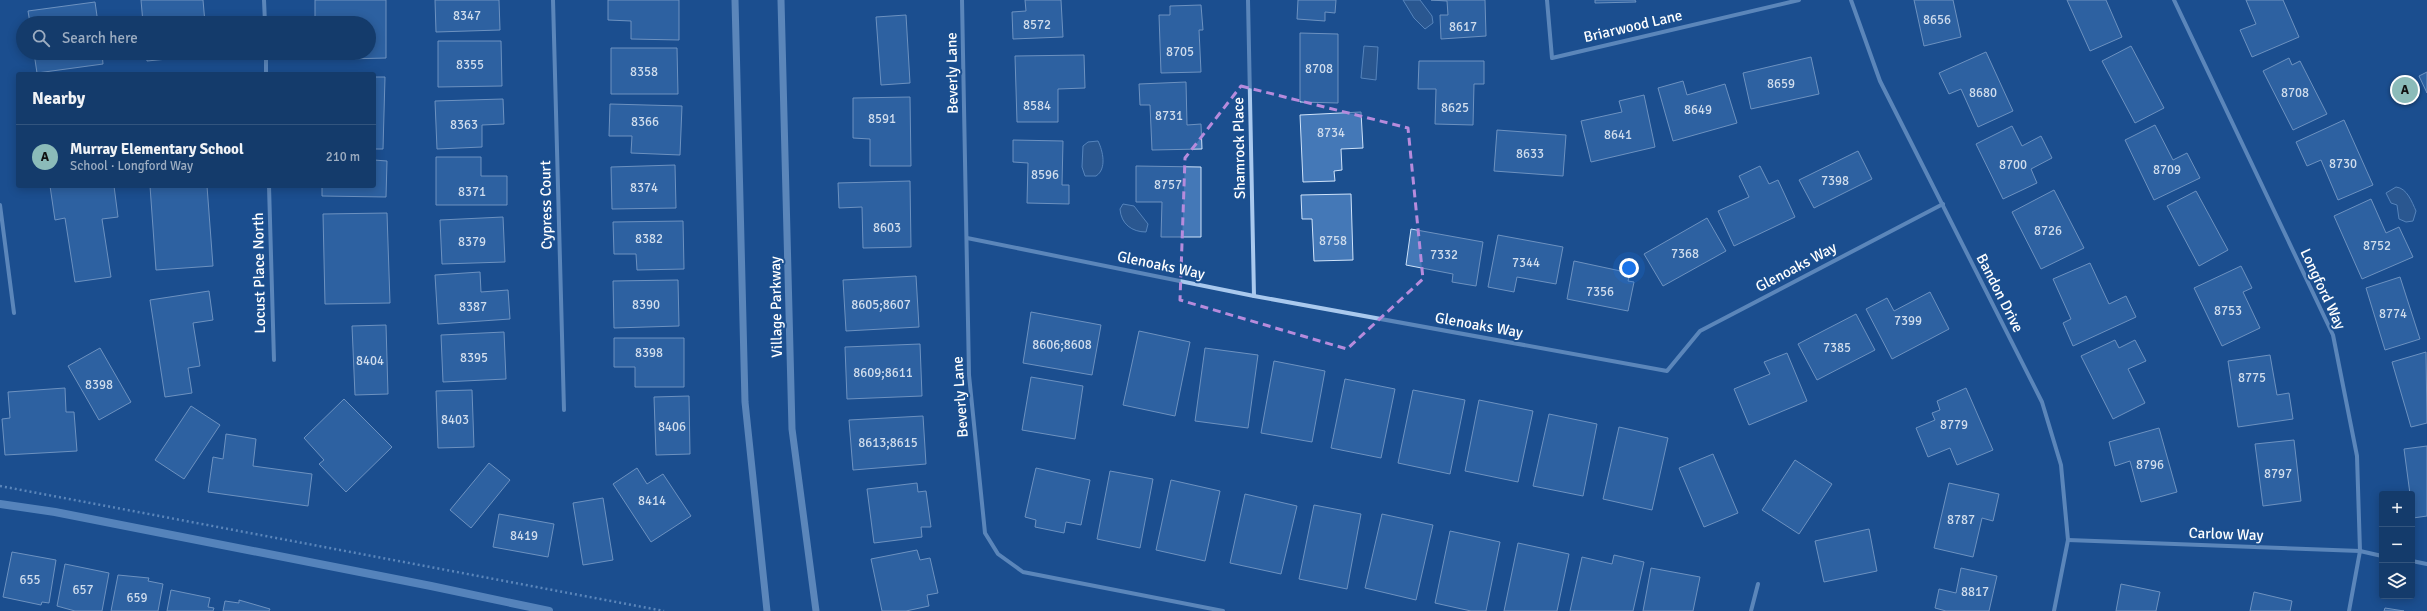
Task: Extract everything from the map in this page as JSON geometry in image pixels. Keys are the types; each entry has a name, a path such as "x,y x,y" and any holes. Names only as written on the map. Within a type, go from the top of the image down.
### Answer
{"street":[{"path":"264,0 265,16"},
{"name":"Cypress Court","path":"553,0 564,410"},
{"path":"735,0 745,402 767,611"},
{"name":"Village Parkway","path":"781,0 792,429 816,611"},
{"name":"Beverly Lane","path":"962,0 968,238 968,375 985,533 998,554 1023,572 1223,611"},
{"name":"Shamrock Place","path":"1248,0 1254,296"},
{"name":"Briarwood Lane","path":"1547,0 1552,58 1799,0"},
{"name":"Bandon Drive","path":"1851,0 1880,81 2042,402 2061,465 2068,540 2054,611"},
{"name":"Longford Way","path":"2174,0 2333,335 2357,456 2360,551 2349,611"},
{"path":"266,60 266,72"},
{"name":"Locust Place North","path":"269,188 274,360"},
{"name":"Glenoaks Way","path":"968,238 1254,296 1667,371 1700,331 1943,204"},
{"path":"0,205 14,313"},
{"name":"Carlow Way","path":"2068,540 2360,551 2379,555"},
{"path":"2415,562 2427,564"},
{"path":"1751,611 1758,584"}],"path":[{"path":"0,486 664,611"}],"highlighted area":[{"path":"1241,86 1408,128 1423,279 1347,349 1180,300 1185,158"}],"water":[{"path":"1403,0 1420,0 1432,16 1433,23 1425,29 1414,18"},
{"path":"1364,46 1378,47 1376,80 1361,78"},
{"path":"1098,141 1103,160 1102,169 1096,176 1085,176 1082,167 1083,146 1088,142"},
{"path":"2396,187 2403,190 2411,200 2416,211 2413,221 2406,222 2399,219 2397,205 2391,203 2386,193"},
{"path":"1123,204 1134,206 1148,224 1146,232 1136,231 1125,223 1120,209"}],"building":[{"path":"141,0 203,0 204,16 142,16"},
{"path":"315,0 386,0 386,58 376,58 376,16 315,16"},
{"path":"435,0 499,0 500,30 436,32"},
{"path":"608,0 679,0 679,40 631,39 631,21 608,20"},
{"path":"1025,0 1061,0 1063,37 1013,39 1012,12 1026,11"},
{"path":"1298,0 1336,0 1335,13 1325,12 1325,21 1297,19"},
{"path":"1431,0 1485,0 1486,36 1441,39 1440,15 1448,15 1447,1"},
{"path":"1595,0 1635,0 1636,2 1595,3"},
{"path":"1914,0 1953,0 1961,37 1924,46"},
{"path":"2067,0 2106,0 2122,37 2090,51"},
{"path":"2246,0 2283,0 2299,37 2252,57 2240,30 2256,24"},
{"path":"95,2 97,16 29,16 28,11"},
{"path":"1201,5 1203,30 1199,30 1201,72 1161,73 1159,15 1170,15 1170,6"},
{"path":"906,15 910,83 881,85 876,17"},
{"path":"1300,33 1338,34 1338,103 1300,102"},
{"path":"438,41 501,41 502,86 438,87"},
{"path":"2131,46 2164,108 2135,123 2102,61"},
{"path":"611,48 677,48 678,94 611,94"},
{"path":"1986,52 2013,111 1978,127 1961,89 1949,94 1939,73"},
{"path":"1084,55 1085,88 1058,89 1058,122 1017,122 1015,56"},
{"path":"1811,57 1819,94 1751,109 1743,73"},
{"path":"2289,58 2292,65 2300,61 2327,114 2293,130 2263,71"},
{"path":"35,60 103,60 103,64 37,72"},
{"path":"1419,61 1484,61 1484,84 1474,84 1473,125 1435,124 1436,89 1418,89"},
{"path":"2427,72 2427,93 2419,76"},
{"path":"376,77 385,77 383,149 376,149"},
{"path":"1683,81 1687,95 1725,84 1737,123 1673,141 1658,88"},
{"path":"1186,82 1187,125 1201,124 1202,149 1152,150 1150,105 1140,105 1139,84"},
{"path":"1644,95 1655,147 1591,162 1581,121 1622,112 1619,101"},
{"path":"910,97 911,166 870,166 870,139 853,138 853,98"},
{"path":"503,99 504,124 482,125 482,147 437,149 435,101"},
{"path":"610,104 682,106 680,155 631,153 632,136 609,136"},
{"path":"1361,112 1363,148 1341,149 1342,170 1334,171 1335,181 1303,182 1300,115"},
{"path":"2344,120 2373,185 2338,200 2321,160 2307,166 2296,142"},
{"path":"2155,125 2173,160 2187,153 2200,178 2154,200 2125,140"},
{"path":"2012,126 2022,146 2041,136 2052,158 2031,169 2037,183 2003,199 1976,144"},
{"path":"1497,130 1566,135 1563,176 1494,171"},
{"path":"1013,140 1063,141 1062,185 1069,185 1069,204 1027,203 1028,163 1013,162"},
{"path":"1858,151 1872,179 1814,208 1799,180"},
{"path":"436,157 481,157 481,176 507,176 507,205 436,205"},
{"path":"376,160 387,161 386,197 322,196 322,188 376,188"},
{"path":"675,165 676,208 612,209 611,167"},
{"path":"1136,166 1201,167 1201,237 1161,237 1162,202 1136,202"},
{"path":"1760,166 1769,184 1778,180 1795,217 1734,246 1718,211 1749,197 1739,176"},
{"path":"910,181 911,247 863,248 862,207 839,208 838,183"},
{"path":"50,188 114,188 118,217 102,219 111,277 75,282 65,218 55,220"},
{"path":"150,188 207,188 213,266 156,270"},
{"path":"2054,190 2084,248 2041,269 2012,212"},
{"path":"2196,191 2228,250 2199,266 2167,206"},
{"path":"1351,194 1353,260 1314,261 1312,219 1302,219 1301,195"},
{"path":"2371,199 2386,233 2399,227 2413,257 2362,279 2334,216"},
{"path":"387,213 390,303 325,304 323,214"},
{"path":"503,217 505,262 442,264 440,220"},
{"path":"1707,218 1726,251 1663,286 1644,254"},
{"path":"683,221 684,269 637,270 636,254 614,254 613,222"},
{"path":"1411,229 1483,242 1476,286 1452,282 1453,274 1406,265"},
{"path":"1498,235 1563,247 1556,284 1517,277 1514,292 1488,287"},
{"path":"1574,261 1630,273 1628,281 1634,282 1628,311 1567,299"},
{"path":"2090,263 2109,304 2126,296 2136,317 2073,346 2063,323 2071,319 2053,279"},
{"path":"2241,266 2252,288 2243,292 2260,328 2222,346 2194,288"},
{"path":"480,272 481,292 508,290 510,319 438,324 435,275"},
{"path":"916,276 919,327 846,331 843,280"},
{"path":"2400,277 2420,339 2385,350 2366,288"},
{"path":"678,280 679,326 614,328 613,281"},
{"path":"209,291 213,320 193,323 200,366 188,368 192,393 165,397 150,300"},
{"path":"1930,292 1949,329 1892,359 1866,309 1887,298 1894,311"},
{"path":"1031,312 1101,325 1092,375 1023,363"},
{"path":"1856,314 1875,350 1817,380 1798,344"},
{"path":"386,325 388,394 355,395 352,326"},
{"path":"1139,331 1190,342 1175,416 1123,405"},
{"path":"504,332 506,379 443,382 441,335"},
{"path":"614,338 684,338 684,387 635,387 635,367 614,367"},
{"path":"2115,340 2119,348 2135,340 2146,361 2128,369 2145,403 2113,419 2081,356"},
{"path":"920,344 922,396 847,399 845,347"},
{"path":"100,348 131,402 99,420 68,366"},
{"path":"1205,348 1258,355 1248,428 1195,421"},
{"path":"2426,352 2427,423 2411,427 2392,362"},
{"path":"1787,353 1807,401 1749,425 1734,389 1770,374 1764,362"},
{"path":"2270,355 2277,395 2289,393 2293,419 2238,427 2228,361"},
{"path":"1274,361 1325,371 1312,442 1261,433"},
{"path":"1031,377 1083,386 1075,439 1022,430"},
{"path":"1345,379 1395,389 1381,458 1331,448"},
{"path":"65,388 66,412 74,412 77,451 5,455 2,419 10,418 8,392"},
{"path":"1966,388 1993,450 1957,465 1950,448 1928,457 1916,428 1935,420 1932,413 1940,410 1937,401"},
{"path":"472,390 474,447 438,448 436,391"},
{"path":"1413,390 1465,400 1450,474 1398,463"},
{"path":"689,396 690,454 656,455 654,397"},
{"path":"344,399 392,447 346,492 319,464 324,460 304,438"},
{"path":"1479,400 1533,411 1518,482 1465,471"},
{"path":"191,406 220,425 184,479 155,460"},
{"path":"1549,414 1597,424 1583,496 1533,486"},
{"path":"923,416 926,464 853,470 849,420"},
{"path":"1619,427 1668,438 1652,510 1603,499"},
{"path":"2159,428 2177,492 2141,502 2130,461 2115,466 2109,442"},
{"path":"226,434 256,439 253,466 312,474 308,506 208,492 213,457 223,459"},
{"path":"2294,440 2301,501 2263,506 2255,444"},
{"path":"2427,446 2427,516 2415,518 2415,491 2410,491 2404,449"},
{"path":"1713,454 1738,513 1704,527 1679,468"},
{"path":"1795,460 1832,484 1799,534 1762,510"},
{"path":"489,463 510,480 471,528 450,510"},
{"path":"637,468 647,484 663,474 691,516 651,542 613,484"},
{"path":"1036,468 1090,480 1081,525 1066,522 1064,533 1035,527 1036,520 1025,517"},
{"path":"1110,471 1153,479 1140,548 1097,539"},
{"path":"1171,480 1220,491 1205,561 1156,550"},
{"path":"917,483 918,492 926,491 931,527 921,527 922,537 874,543 867,489"},
{"path":"1949,483 1999,494 1993,521 1982,518 1973,557 1934,548"},
{"path":"1245,494 1297,506 1281,574 1230,563"},
{"path":"603,498 613,560 583,565 573,503"},
{"path":"1314,505 1361,514 1347,589 1299,579"},
{"path":"499,514 554,524 548,557 493,547"},
{"path":"1382,514 1433,525 1416,600 1365,588"},
{"path":"1869,529 1877,571 1824,582 1815,541"},
{"path":"1450,531 1500,542 1486,611 1471,611 1435,603"},
{"path":"1518,543 1569,554 1557,611 1504,611"},
{"path":"917,550 920,560 930,558 938,593 927,595 929,606 906,611 882,611 871,559"},
{"path":"12,552 56,560 49,603 42,602 41,605 3,597"},
{"path":"1614,555 1644,562 1633,611 1570,611 1582,557 1612,564"},
{"path":"65,564 109,573 102,611 75,611 57,606"},
{"path":"1651,568 1700,577 1693,611 1643,611"},
{"path":"1961,568 1997,576 1989,611 1946,611 1935,608 1939,589 1956,593"},
{"path":"118,575 149,578 148,581 163,584 158,611 111,611"},
{"path":"2121,584 2160,592 2156,611 2116,611"},
{"path":"171,590 210,598 208,607 214,608 213,611 167,611"},
{"path":"2254,592 2292,601 2290,611 2250,611"},
{"path":"239,600 270,609 269,611 223,611 225,601 239,603"},
{"path":"2385,608 2404,611 2384,611"}],"waterway":[{"path":"0,504 55,512 431,586 549,611"}],"place":[{"name":"Murray Elementary School","path":"2405,90"}]}
